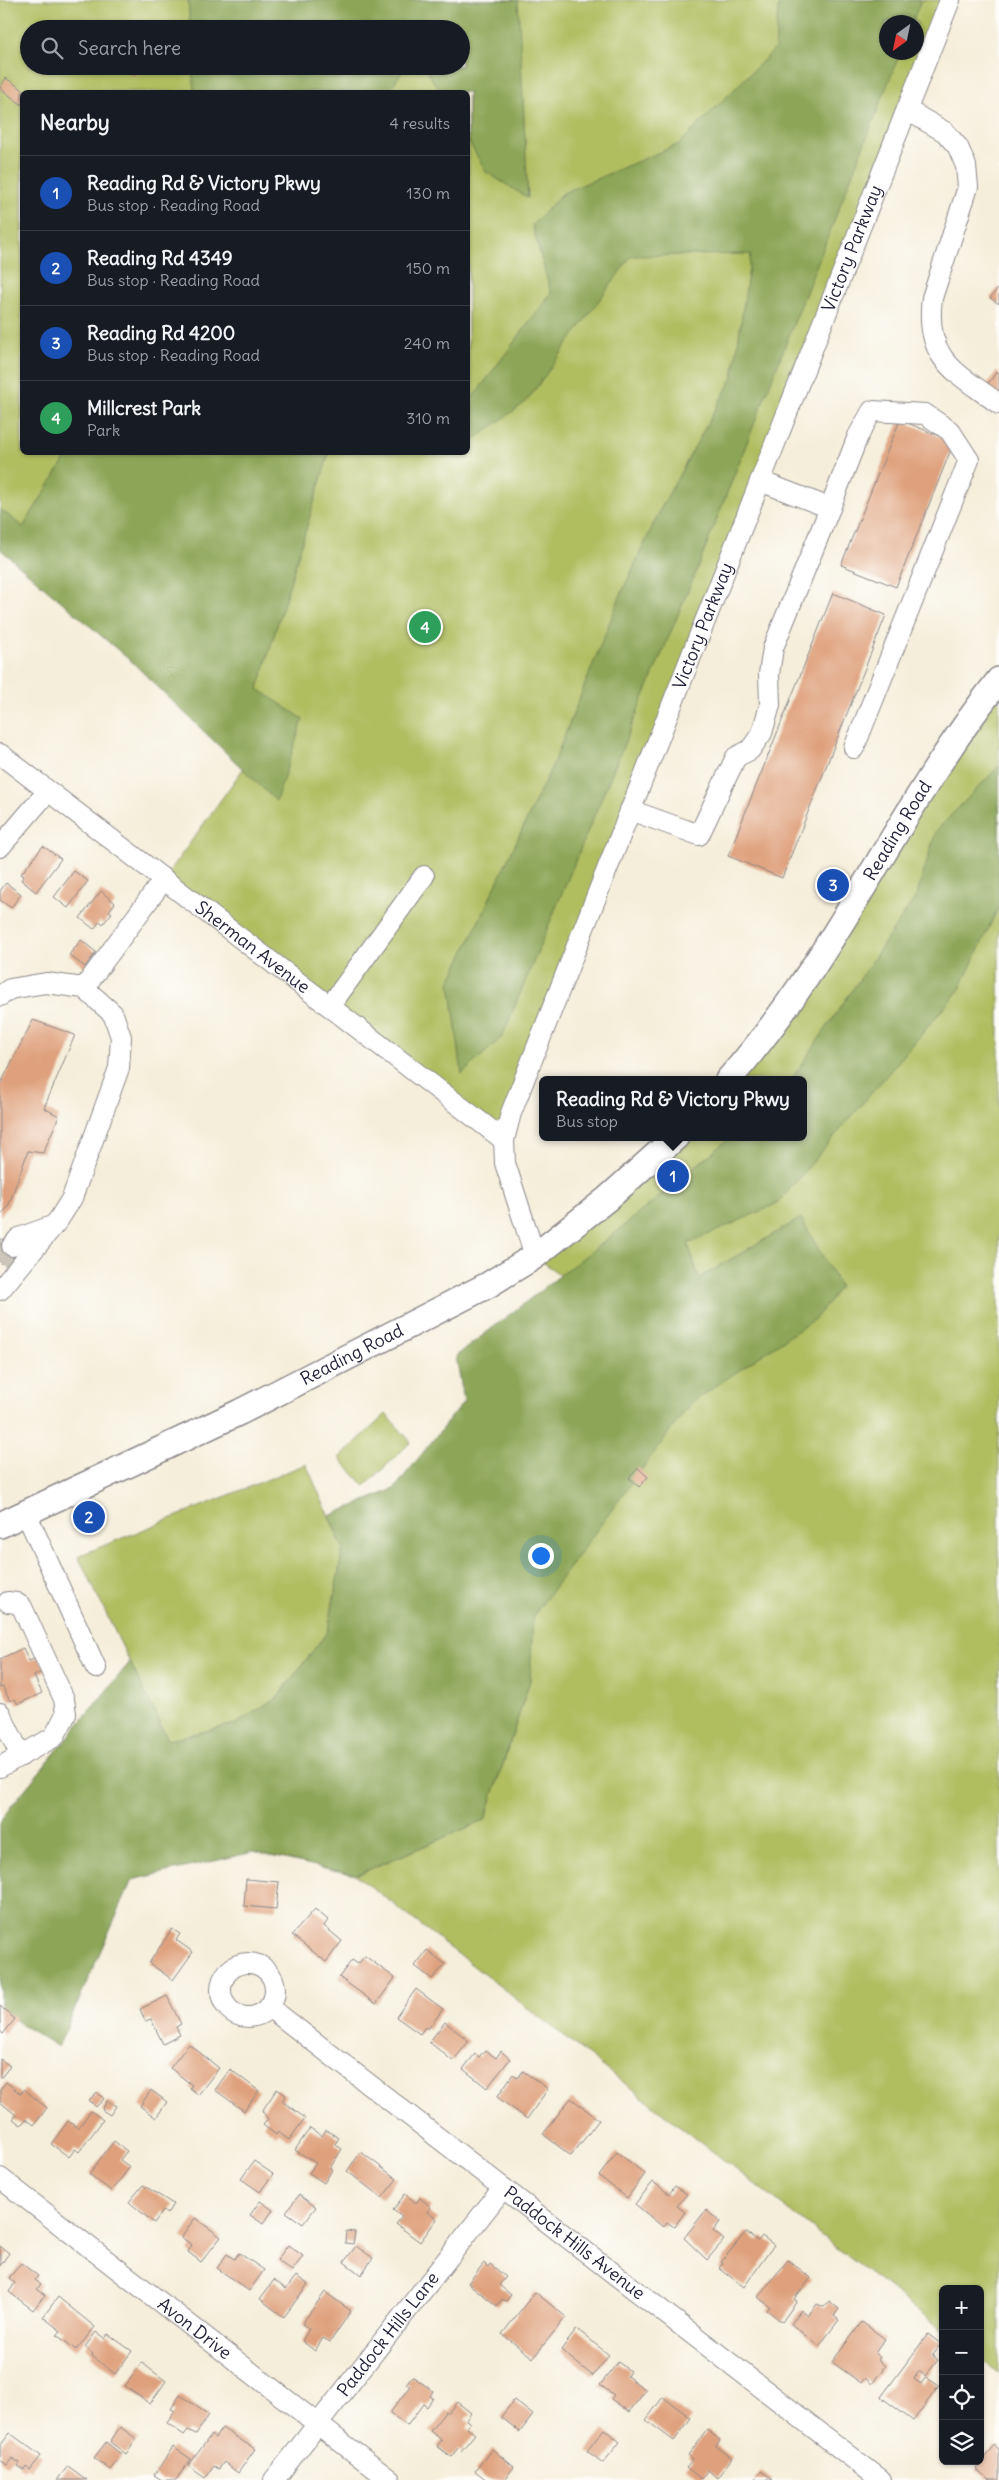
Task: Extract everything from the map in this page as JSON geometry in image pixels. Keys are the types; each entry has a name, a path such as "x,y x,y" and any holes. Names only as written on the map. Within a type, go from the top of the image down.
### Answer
{"main road":[{"name":"Reading Road","path":"731,1076 787,1006 878,866 926,782 966,721 999,680"},
{"name":"Reading Road","path":"0,1525 300,1382 488,1285 535,1256 606,1199 671,1141"}],"street":[{"name":"Victory Parkway","path":"535,1256 505,1163 504,1140 519,1089 950,0"},
{"path":"907,110 945,132 958,147 966,166 968,187 932,298 930,313 937,351 947,366 999,404"},
{"path":"630,810 699,835 736,757 750,750 762,733 770,705 769,674 773,648 858,436 872,411 925,414 950,431 969,460 854,748"},
{"path":"760,481 830,508"},
{"name":"Sherman Avenue","path":"0,754 504,1140"},
{"path":"0,847 48,791"},
{"path":"330,1006 424,876"},
{"path":"84,988 164,879"},
{"path":"0,996 10,989 46,983 84,988 112,1014 120,1037 120,1068 72,1198 52,1226 0,1290"},
{"path":"12,1246 19,1238 52,1226"},
{"path":"26,1513 96,1668"},
{"path":"0,1767 54,1737 66,1714 64,1699 22,1607 16,1603 8,1602"},
{"path":"0,1713 21,1756"},
{"name":"Paddock Hills Avenue","path":"269,2007 881,2480"},
{"name":"Avon Drive","path":"0,2178 390,2480"},
{"name":"Paddock Hills Lane","path":"274,2480 503,2188"}],"green space":[{"path":"0,0 950,0 504,1140 164,879 273,727 0,509"},
{"path":"188,0 518,0 528,198 486,172 470,144 470,90 439,90 430,75 470,75 470,20 189,20"},
{"path":"781,0 921,0 915,15 879,15 879,60 897,60 700,562 502,1037 462,1074 450,982 554,762 621,594 660,510 733,377 751,254 631,256 526,402 470,443 470,398 474,396 551,293 532,225 563,193 679,144 775,49 778,9"},
{"path":"193,75 400,75 389,90 194,90"},
{"path":"68,455 328,455 258,689 303,719 276,801 133,663 0,549 0,509 23,527"},
{"path":"999,680 999,2373 984,2362 984,2285 939,2285 939,2327 356,1875 485,1820 530,1680 496,1560 631,1328 535,1256 671,1141 807,1141 807,1076 731,1076"},
{"path":"999,766 999,906 960,989 778,1203 688,1244 699,1278 801,1218 840,1287 816,1318 691,1403 533,1616 530,1680 485,1820 356,1875 253,1852 132,1880 58,2047 0,2011 0,1821 12,1805 130,1662 168,1740 236,1724 277,1698 328,1631 343,1548 329,1516 394,1489 464,1401 456,1356 615,1233 726,1141 807,1141 807,1076 794,1076 917,895 936,831"},
{"path":"386,1414 411,1442 365,1486 339,1458"},
{"path":"306,1464 343,1548 328,1631 277,1698 236,1724 168,1740 78,1556"}],"building":[{"path":"6,78 23,90 20,90 20,103 0,88"},
{"path":"999,287 999,304 990,298"},
{"path":"997,371 999,373 999,399 985,388"},
{"path":"900,420 954,442 896,587 841,565"},
{"path":"833,593 886,615 782,878 728,856"},
{"path":"43,846 61,859 36,892 21,880 24,876 21,874"},
{"path":"74,871 88,881 68,908 54,897"},
{"path":"6,883 21,894 11,908 0,900 0,891"},
{"path":"101,891 115,903 109,911 112,913 103,924 100,921 94,929 80,918"},
{"path":"81,940 96,952 85,967 69,955"},
{"path":"33,1020 75,1035 44,1108 59,1116 43,1153 28,1151 8,1207 0,1216 0,1085"},
{"path":"0,1238 15,1247 2,1264 0,1262"},
{"path":"638,1468 648,1477 639,1487 629,1478"},
{"path":"23,1648 29,1661 39,1657 46,1670 34,1676 42,1693 18,1704 15,1699 10,1701 3,1687 0,1688 0,1659"},
{"path":"246,1879 279,1882 276,1909 244,1906"},
{"path":"315,1909 328,1920 324,1926 342,1941 326,1962 292,1935"},
{"path":"172,1929 180,1934 176,1940 193,1952 173,1980 149,1963"},
{"path":"427,1950 445,1964 432,1979 415,1966"},
{"path":"365,1956 395,1978 376,2004 339,1977 352,1960 358,1964"},
{"path":"416,1989 443,2009 428,2029 425,2027 420,2034 396,2017"},
{"path":"167,1996 181,2024 176,2027 180,2035 163,2044 151,2019 145,2021 140,2009"},
{"path":"0,2006 15,2019 3,2034 0,2031"},
{"path":"445,2022 469,2041 453,2061 429,2042"},
{"path":"189,2044 219,2068 198,2095 190,2088 192,2085 170,2068"},
{"path":"485,2050 496,2058 501,2051 510,2059 487,2088 463,2069 475,2054 479,2057"},
{"path":"0,2059 10,2066 0,2079"},
{"path":"230,2069 259,2091 244,2111 215,2090"},
{"path":"523,2071 548,2089 527,2119 497,2097 513,2074 518,2078"},
{"path":"6,2082 21,2094 24,2089 47,2108 34,2125 26,2119 21,2125 13,2119 16,2115 0,2102 0,2090"},
{"path":"277,2089 286,2095 282,2101 305,2118 289,2140 278,2132 276,2135 263,2125 268,2119 262,2111"},
{"path":"151,2090 167,2102 156,2118 140,2106"},
{"path":"97,2092 104,2099 96,2107 89,2100"},
{"path":"571,2098 599,2120 571,2156 543,2134"},
{"path":"107,2101 116,2106 110,2115 102,2110"},
{"path":"91,2111 103,2120 79,2152 75,2149 69,2157 51,2144 68,2121 78,2128"},
{"path":"310,2128 322,2136 326,2130 339,2138 335,2144 342,2149 330,2168 332,2170 324,2183 309,2173 316,2163 295,2150"},
{"path":"114,2141 127,2151 120,2160 130,2167 111,2191 89,2174"},
{"path":"361,2152 397,2179 382,2198 347,2171"},
{"path":"617,2152 645,2174 627,2198 599,2176"},
{"path":"254,2161 273,2174 260,2192 241,2179"},
{"path":"653,2182 669,2194 675,2186 687,2194 677,2206 685,2212 674,2227 667,2222 663,2227 635,2204"},
{"path":"143,2185 173,2204 167,2214 163,2211 154,2223 129,2202"},
{"path":"405,2194 416,2203 420,2198 431,2207 427,2212 437,2219 420,2242 396,2224 402,2217 393,2210"},
{"path":"299,2195 316,2207 303,2224 286,2212"},
{"path":"260,2201 273,2210 263,2224 250,2215"},
{"path":"706,2210 720,2222 713,2231 724,2240 707,2260 684,2238"},
{"path":"195,2218 221,2237 201,2262 188,2252 192,2245 181,2237"},
{"path":"346,2231 355,2232 353,2244 345,2243"},
{"path":"746,2232 758,2241 762,2236 774,2245 744,2287 719,2268 723,2263 721,2262"},
{"path":"288,2245 303,2256 292,2271 277,2260"},
{"path":"0,2246 9,2253 0,2266"},
{"path":"356,2246 373,2258 361,2275 344,2262"},
{"path":"239,2253 264,2270 249,2291 217,2268 227,2254 234,2259"},
{"path":"788,2260 811,2278 794,2299 797,2301 782,2322 767,2310 770,2307 758,2297"},
{"path":"21,2263 38,2276 35,2280 41,2284 37,2289 45,2295 33,2310 9,2292 15,2283 9,2278"},
{"path":"484,2263 488,2267 490,2264 506,2277 499,2285 511,2295 506,2301 502,2299 497,2306 468,2283"},
{"path":"296,2276 308,2284 284,2317 260,2299 274,2280 286,2289"},
{"path":"325,2292 351,2311 330,2342 323,2338 315,2351 302,2341 309,2329 302,2324"},
{"path":"535,2292 566,2317 533,2358 502,2334"},
{"path":"58,2297 95,2327 76,2350 57,2335 61,2331 43,2317"},
{"path":"829,2301 839,2309 834,2316 839,2320 819,2346 791,2324 801,2310 808,2316 817,2304 824,2307"},
{"path":"862,2322 885,2339 875,2353 880,2358 878,2360 885,2366 872,2384 865,2378 861,2383 832,2362"},
{"path":"577,2329 609,2355 593,2376 561,2350"},
{"path":"96,2332 104,2338 108,2334 132,2351 115,2374 92,2356 93,2354 85,2347"},
{"path":"928,2334 939,2342 939,2346 932,2355 938,2360 925,2376 919,2371 914,2379 921,2384 926,2377 939,2386 913,2421 881,2397"},
{"path":"618,2362 630,2371 627,2376 646,2390 629,2412 611,2399 614,2395 600,2385"},
{"path":"142,2363 166,2381 150,2404 125,2386"},
{"path":"412,2376 433,2391 430,2396 433,2398 427,2407 423,2404 407,2426 390,2413 410,2386 406,2384"},
{"path":"180,2395 209,2415 196,2434 188,2430 184,2435 167,2423 175,2411 171,2409"},
{"path":"663,2397 691,2418 674,2441 646,2420"},
{"path":"514,2400 533,2415 520,2432 501,2417"},
{"path":"457,2402 471,2413 466,2420 470,2423 467,2428 475,2434 461,2451 458,2448 451,2457 437,2446 442,2440 430,2431 446,2411 448,2413"},
{"path":"120,2427 137,2439 126,2454 110,2442"},
{"path":"222,2428 255,2449 238,2473 224,2462 219,2469 214,2466 205,2478 188,2466 211,2435 215,2438"},
{"path":"604,2429 620,2442 603,2463 587,2451"},
{"path":"707,2430 720,2440 716,2446 732,2458 717,2478 708,2470 701,2479 686,2467 693,2459 688,2455"},
{"path":"10,2433 41,2456 30,2470 26,2467 24,2470 18,2466 20,2463 12,2458 7,2465 0,2460 0,2446"},
{"path":"106,2442 122,2455 110,2470 94,2458"},
{"path":"994,2445 999,2449 999,2480 990,2480 976,2469 979,2465 984,2465 984,2458"},
{"path":"173,2447 191,2459 176,2480 162,2480 154,2475"},
{"path":"492,2449 514,2467 504,2480 487,2480 475,2471"},
{"path":"68,2466 87,2480 57,2480"},
{"path":"761,2471 773,2480 754,2480"}],"tunnel":[{"path":"0,1262 12,1246"}],"place":[{"name":"Millcrest Park","path":"425,627"},
{"name":"Reading Rd 4200","path":"833,885"},
{"name":"Reading Rd & Victory Pkwy","path":"673,1176"},
{"name":"Reading Rd 4349","path":"89,1517"}]}
